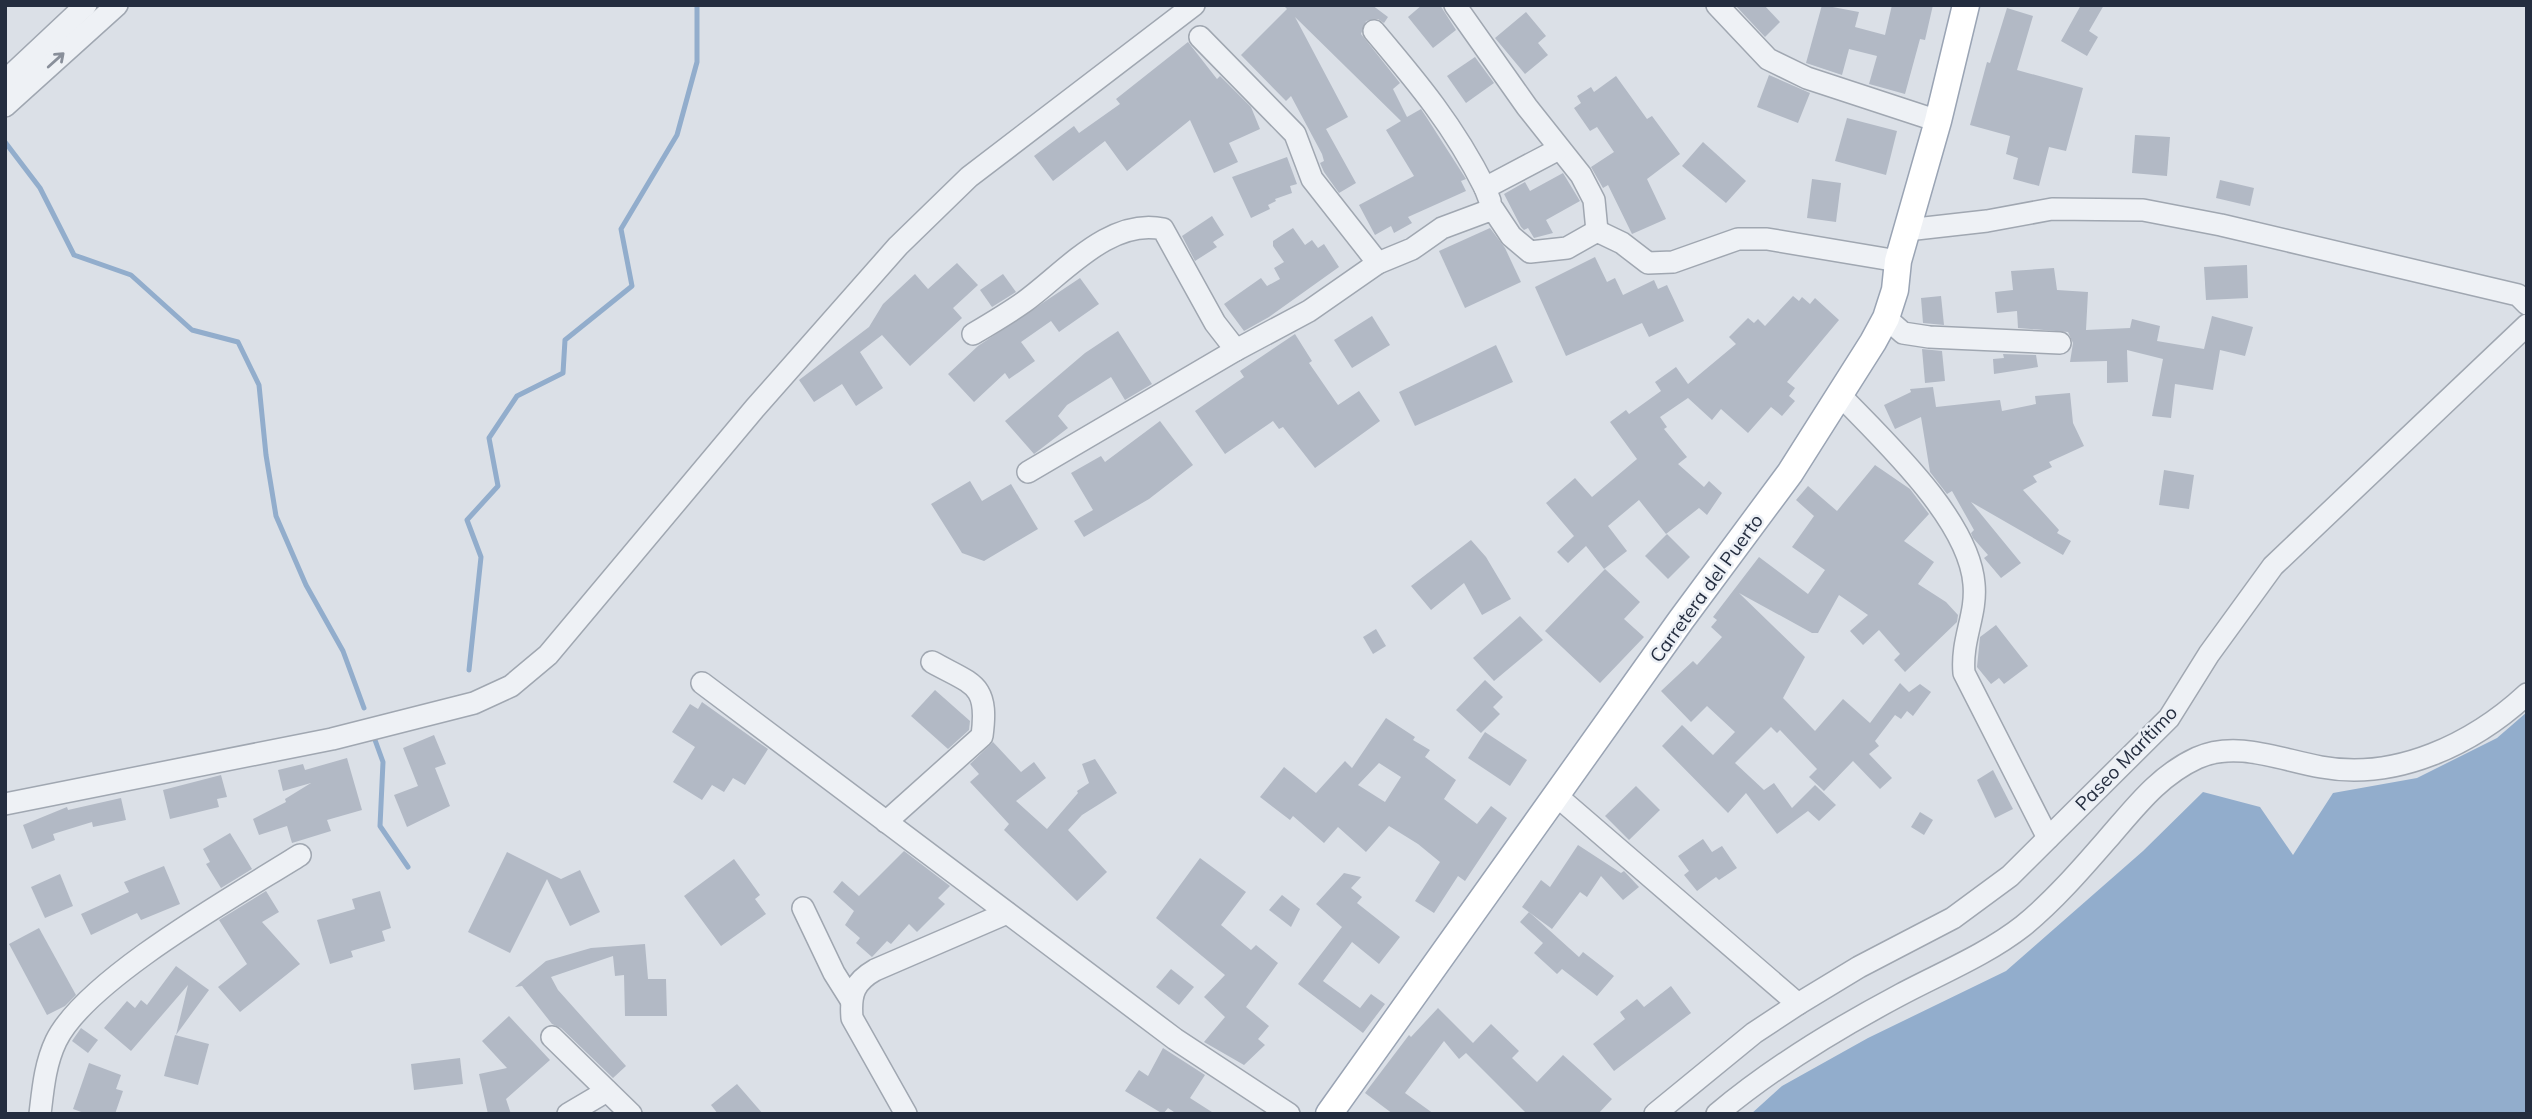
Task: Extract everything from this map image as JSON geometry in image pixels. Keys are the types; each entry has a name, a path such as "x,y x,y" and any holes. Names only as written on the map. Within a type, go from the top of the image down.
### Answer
{"main road":[{"name":"Carretera del Puerto","path":"1329,1114 1558,797 1681,620 1790,473 1886,318 1895,290 1898,261 1938,121 1966,5"}],"street":[{"path":"5,81 83,18 117,5"},
{"path":"5,804 332,739 474,703 510,685 548,655 565,636 755,408 898,246 970,177 1194,5"},
{"path":"1455,5 1559,149 1581,175 1594,200 1597,231"},
{"path":"1717,5 1768,59 1807,78 1938,121"},
{"path":"5,106 83,18"},
{"path":"1374,31 1434,102 1462,142 1493,209 1511,236 1530,252 1567,248 1597,231"},
{"path":"1200,37 1295,134 1312,179 1378,263"},
{"path":"1485,188 1559,149"},
{"path":"1028,472 1236,350 1309,311 1378,263 1412,249 1442,228 1493,209"},
{"path":"1907,230 1987,221 2052,209 2143,210 2221,225 2518,295 2527,304"},
{"path":"973,334 1023,303 1093,248 1130,229 1149,226 1163,229 1215,323 1236,350"},
{"path":"1597,231 1622,243 1648,262 1673,262 1738,239 1766,239 1898,261"},
{"path":"1886,318 1903,333 1929,337 2060,343"},
{"name":"Paseo Marítimo","path":"1655,1114 1754,1034 1798,1004 1858,967 1953,918 2010,876 2169,718 2209,654 2273,566 2527,325"},
{"path":"1840,395 1921,478 1971,564 1975,597 1962,652 1964,673 2048,838"},
{"path":"886,822 982,736 985,708 975,687 932,662"},
{"path":"702,683 1175,1039 1289,1114"},
{"path":"1717,1114 1753,1083 1842,1026 1968,959 2022,926 2096,852 2159,780 2199,757 2240,750 2324,768 2364,771 2421,760 2498,721 2527,694"},
{"path":"1558,797 1798,1004"},
{"path":"40,1114 46,1069 56,1041 68,1022 101,988 235,895 300,855"},
{"path":"803,908 850,1000 852,1018 863,1042 905,1114"},
{"path":"850,1000 857,980 875,970 1007,913"},
{"path":"552,1037 631,1114"},
{"path":"568,1114 607,1091"}],"water":[{"path":"2527,712 2527,1114 1751,1114 1782,1086 1868,1038 2006,971 2143,851 2203,792 2260,807 2293,855 2333,793 2417,778 2497,738"}],"building":[{"path":"1283,5 1372,5 1388,17 1384,23 1378,19 1366,21 1361,34 1400,83 1393,89 1407,117 1421,109 1466,179 1461,181 1466,191 1408,217 1412,223 1394,233 1391,226 1375,235 1359,205 1414,176 1386,130 1401,121 1295,17 1348,117 1326,129 1356,183 1339,193 1324,172 1320,163 1324,161 1322,154 1291,96 1286,101 1241,55 1287,9"},
{"path":"1422,5 1440,5 1456,30 1433,48 1408,17"},
{"path":"1735,5 1764,5 1780,22 1765,37"},
{"path":"1822,5 1859,12 1855,27 1885,35 1892,5 1933,5 1925,40 1920,39 1905,94 1869,84 1877,56 1849,49 1842,75 1806,63"},
{"path":"2081,5 2104,5 2089,31 2098,37 2087,56 2061,41"},
{"path":"2007,8 2033,16 2017,70 2083,88 2066,151 2049,147 2039,186 2013,179 2018,158 2006,154 2010,136 1970,125 1987,62 1990,63"},
{"path":"1526,12 1546,36 1538,43 1548,55 1525,74 1495,38"},
{"path":"1188,42 1217,79 1220,76 1251,107 1260,129 1229,143 1238,162 1214,173 1190,120 1127,171 1105,141 1053,181 1034,156 1074,126 1079,133 1120,104 1116,99"},
{"path":"1475,57 1494,83 1466,103 1447,76"},
{"path":"1769,75 1810,93 1798,123 1757,107"},
{"path":"1616,76 1647,119 1652,116 1680,154 1647,179 1666,219 1632,234 1608,185 1603,188 1591,167 1614,152 1597,127 1590,131 1574,108 1581,103 1577,96 1591,87 1594,92"},
{"path":"1847,118 1897,131 1886,175 1835,161"},
{"path":"2135,135 2170,137 2167,176 2132,173"},
{"path":"1703,142 1746,181 1726,203 1682,166"},
{"path":"1287,157 1297,184 1290,186 1292,193 1275,199 1276,201 1268,205 1270,209 1251,218 1232,177"},
{"path":"1563,173 1580,201 1546,220 1553,233 1534,238 1528,228 1524,230 1521,227 1504,194 1525,182 1530,191"},
{"path":"1812,179 1841,183 1836,222 1807,218"},
{"path":"2220,180 2254,188 2250,206 2216,198"},
{"path":"1212,216 1224,235 1213,242 1217,247 1195,261 1182,236"},
{"path":"1293,228 1305,245 1312,240 1318,248 1324,244 1339,267 1269,317 1244,331 1224,304 1261,278 1267,286 1280,279 1274,268 1284,262 1273,246 1273,241"},
{"path":"1490,228 1505,248 1521,282 1465,308 1439,251"},
{"path":"1595,257 1607,282 1615,278 1623,295 1654,280 1658,289 1667,285 1684,321 1649,337 1642,323 1566,356 1535,287"},
{"path":"957,263 978,285 953,308 962,318 910,366 882,335 860,352 883,388 856,406 842,384 814,402 799,380 869,327 883,304 915,274 928,289"},
{"path":"2247,265 2248,298 2206,300 2204,267"},
{"path":"2054,268 2057,290 2088,292 2086,330 2130,328 2132,319 2160,326 2157,341 2204,349 2212,316 2253,327 2245,356 2220,350 2213,390 2175,384 2171,418 2152,416 2163,359 2127,350 2128,382 2107,383 2107,361 2070,362 2073,343 2068,332 2018,328 2017,311 1997,313 1995,292 2013,290 2011,271"},
{"path":"1003,274 1016,292 992,307 980,290"},
{"path":"1080,278 1099,304 1059,332 1051,321 1021,342 1035,361 1009,379 1005,373 974,402 948,374 978,346"},
{"path":"1793,296 1799,301 1802,297 1810,304 1815,298 1839,320 1787,382 1795,388 1789,396 1795,401 1782,416 1771,407 1748,433 1721,409 1712,420 1688,398 1660,417 1667,427 1664,429 1687,457 1678,464 1704,487 1709,481 1722,493 1707,515 1699,508 1666,534 1639,500 1608,526 1627,551 1604,569 1586,546 1568,563 1557,552 1574,536 1546,503 1575,478 1592,497 1637,459 1610,422 1626,410 1629,414 1661,391 1655,382 1676,367 1688,384 1736,344 1729,337 1748,318 1754,323 1758,319 1765,326"},
{"path":"1941,296 1944,325 1923,323 1921,298"},
{"path":"1372,316 1390,345 1352,368 1334,340"},
{"path":"1118,331 1152,384 1125,400 1111,377 1067,405 1058,416 1068,428 1034,454 1005,421 1085,353"},
{"path":"1295,334 1312,361 1309,363 1338,405 1359,391 1380,421 1315,468 1283,427 1279,429 1273,421 1225,454 1195,411 1244,377 1240,371"},
{"path":"1496,345 1513,382 1415,426 1399,392"},
{"path":"1922,349 1942,351 1945,381 1925,383"},
{"path":"2003,354 2036,355 2038,367 1994,374 1993,359 2004,358"},
{"path":"1933,387 1936,407 2000,400 2002,411 2036,404 2035,396 2070,393 2073,423 2084,446 2049,462 2052,467 2033,476 2037,482 2023,490 2059,530 2057,533 2071,541 2063,555 1971,502 2021,563 2001,578 1984,558 1988,555 1973,538 1971,533 1974,530 1952,491 1947,494 1930,472 1921,417 1895,429 1884,405 1911,392 1910,389"},
{"path":"1160,421 1193,465 1149,499 1084,537 1074,521 1093,510 1071,473 1101,456 1105,462"},
{"path":"1875,465 1910,489 1929,514 1904,541 1934,562 1918,584 1946,602 1958,615 1957,622 1905,672 1894,660 1900,654 1879,630 1863,645 1850,631 1868,615 1839,595 1818,633 1812,633 1739,593 1805,657 1783,698 1815,731 1843,699 1870,723 1900,683 1909,692 1920,684 1931,692 1913,716 1907,711 1901,719 1895,715 1875,741 1879,746 1869,754 1892,778 1880,789 1853,761 1824,791 1809,777 1817,769 1780,730 1777,733 1771,727 1735,763 1764,790 1774,783 1792,808 1815,785 1836,805 1819,821 1808,811 1777,834 1746,793 1728,813 1662,746 1682,725 1713,755 1735,732 1707,706 1691,722 1661,691 1693,661 1697,665 1722,637 1711,627 1717,620 1713,617 1759,557 1808,594 1825,570 1792,547 1814,516 1796,500 1808,486 1837,511"},
{"path":"2164,470 2194,475 2189,509 2159,505"},
{"path":"970,481 982,501 1011,484 1038,529 984,561 962,553 931,504"},
{"path":"1667,534 1690,557 1668,579 1645,556"},
{"path":"1471,540 1486,557 1511,599 1482,615 1464,583 1431,610 1411,586"},
{"path":"1605,569 1640,602 1624,619 1644,637 1600,683 1545,631"},
{"path":"1520,616 1543,640 1494,681 1473,658"},
{"path":"1996,625 2028,666 2004,684 1999,678 1991,684 1977,667 1980,637"},
{"path":"1376,629 1386,646 1373,654 1363,637"},
{"path":"1485,680 1503,697 1493,707 1500,714 1481,733 1456,710"},
{"path":"935,690 970,721 969,730 948,749 911,716"},
{"path":"702,702 768,749 745,785 733,778 724,792 712,785 702,800 673,782 695,747 672,732 690,704 698,709"},
{"path":"1386,718 1430,750 1425,757 1456,780 1444,799 1477,824 1491,806 1507,818 1465,881 1458,876 1434,913 1415,901 1440,862 1418,844 1389,826 1366,852 1338,827 1324,843 1293,816 1290,820 1260,797 1284,767 1316,793 1345,761 1352,768","holes":["1379,763 1401,777 1385,802 1358,785"]},
{"path":"1485,732 1527,760 1510,786 1468,758"},
{"path":"434,735 446,764 435,768 450,806 407,827 394,795 418,786 403,748"},
{"path":"993,742 1021,772 1034,762 1046,778 1016,801 1047,829 1077,791 1089,783 1082,764 1095,759 1117,793 1082,815 1068,830 1107,872 1077,901 1004,830 1009,824 970,782 979,774 970,764"},
{"path":"347,758 362,810 327,820 331,831 292,843 287,826 259,835 253,819 286,802 285,799 311,783 283,791 278,770 303,764 305,770"},
{"path":"1993,770 2013,809 1995,818 1977,780"},
{"path":"221,775 227,797 217,799 219,807 170,819 163,790"},
{"path":"1636,786 1660,810 1629,840 1605,816"},
{"path":"121,798 126,820 93,827 92,822 53,834 55,840 32,849 23,825 67,807 68,810"},
{"path":"1920,812 1933,820 1924,835 1911,827"},
{"path":"230,833 252,869 221,888 206,864 210,862 203,849"},
{"path":"1703,839 1712,852 1722,846 1737,868 1719,880 1716,877 1697,891 1684,875 1689,871 1678,856"},
{"path":"1578,845 1621,873 1624,871 1639,887 1623,900 1601,876 1587,897 1580,892 1552,929 1522,907 1541,880 1550,887"},
{"path":"904,851 950,886 938,898 945,904 917,932 909,924 891,944 887,941 872,957 856,943 860,938 845,925 854,911 833,892 842,881 859,896"},
{"path":"507,852 561,879 580,870 600,912 570,926 547,879 510,953 468,932"},
{"path":"1200,858 1246,892 1221,925 1251,950 1256,945 1278,963 1246,1007 1269,1026 1258,1039 1265,1045 1244,1065 1204,1042 1225,1017 1204,997 1225,975 1156,918"},
{"path":"734,859 760,895 755,899 766,914 721,946 684,896"},
{"path":"164,866 180,904 141,920 137,913 91,935 81,914 129,892 124,882"},
{"path":"1344,873 1361,877 1351,888 1362,897 1357,903 1400,937 1379,964 1352,942 1323,981 1360,1008 1371,994 1385,1004 1363,1033 1298,984 1342,927 1316,904"},
{"path":"60,874 73,906 45,918 31,887"},
{"path":"266,891 279,912 262,922 300,964 240,1012 218,987 247,964 219,920"},
{"path":"380,891 391,928 382,931 385,941 351,951 353,957 330,964 317,920 355,909 352,899"},
{"path":"1282,895 1300,909 1291,927 1269,910"},
{"path":"1529,912 1579,957 1583,952 1614,976 1597,996 1562,969 1557,974 1534,953 1543,943 1520,922"},
{"path":"39,928 76,995 65,1006 47,1015 9,944"},
{"path":"645,944 648,979 666,979 667,1016 625,1016 624,975 615,976 613,956 551,977 558,990 626,1066 613,1078 561,1028 552,1024 522,986 515,987 546,961 591,948"},
{"path":"176,966 209,990 176,1035 188,985 131,1051 104,1028 127,1001 135,1008 141,1000 147,1005"},
{"path":"1171,969 1194,987 1179,1005 1156,987"},
{"path":"1671,986 1691,1013 1614,1071 1593,1044 1625,1019 1620,1012 1637,999 1644,1007"},
{"path":"1438,1008 1473,1043 1491,1024 1519,1051 1512,1058 1537,1082 1563,1055 1612,1099 1598,1114 1527,1114 1466,1053 1459,1059 1444,1041 1405,1093 1434,1114 1393,1114 1365,1093 1409,1035 1411,1037"},
{"path":"509,1016 550,1060 506,1099 511,1114 488,1114 479,1074 507,1068 482,1041"},
{"path":"81,1028 98,1040 88,1053 72,1041"},
{"path":"175,1035 209,1044 198,1085 164,1076"},
{"path":"1163,1048 1205,1075 1190,1098 1215,1114 1177,1114 1168,1108 1163,1114 1125,1091 1139,1070 1148,1076"},
{"path":"460,1058 463,1084 414,1090 411,1064"},
{"path":"89,1063 121,1075 116,1089 123,1091 115,1114 87,1114 73,1109"},
{"path":"737,1084 763,1114 718,1114 711,1105"}],"waterway":[{"path":"469,670 481,557 467,520 498,486 489,438 517,396 563,373 565,340 632,286 621,229 677,135 697,62 697,5"},
{"path":"5,142 40,188 74,255 131,275 192,330 238,342 259,385 276,516 306,585 343,651 364,708"},
{"path":"375,740 383,762 380,826 408,867"}]}
